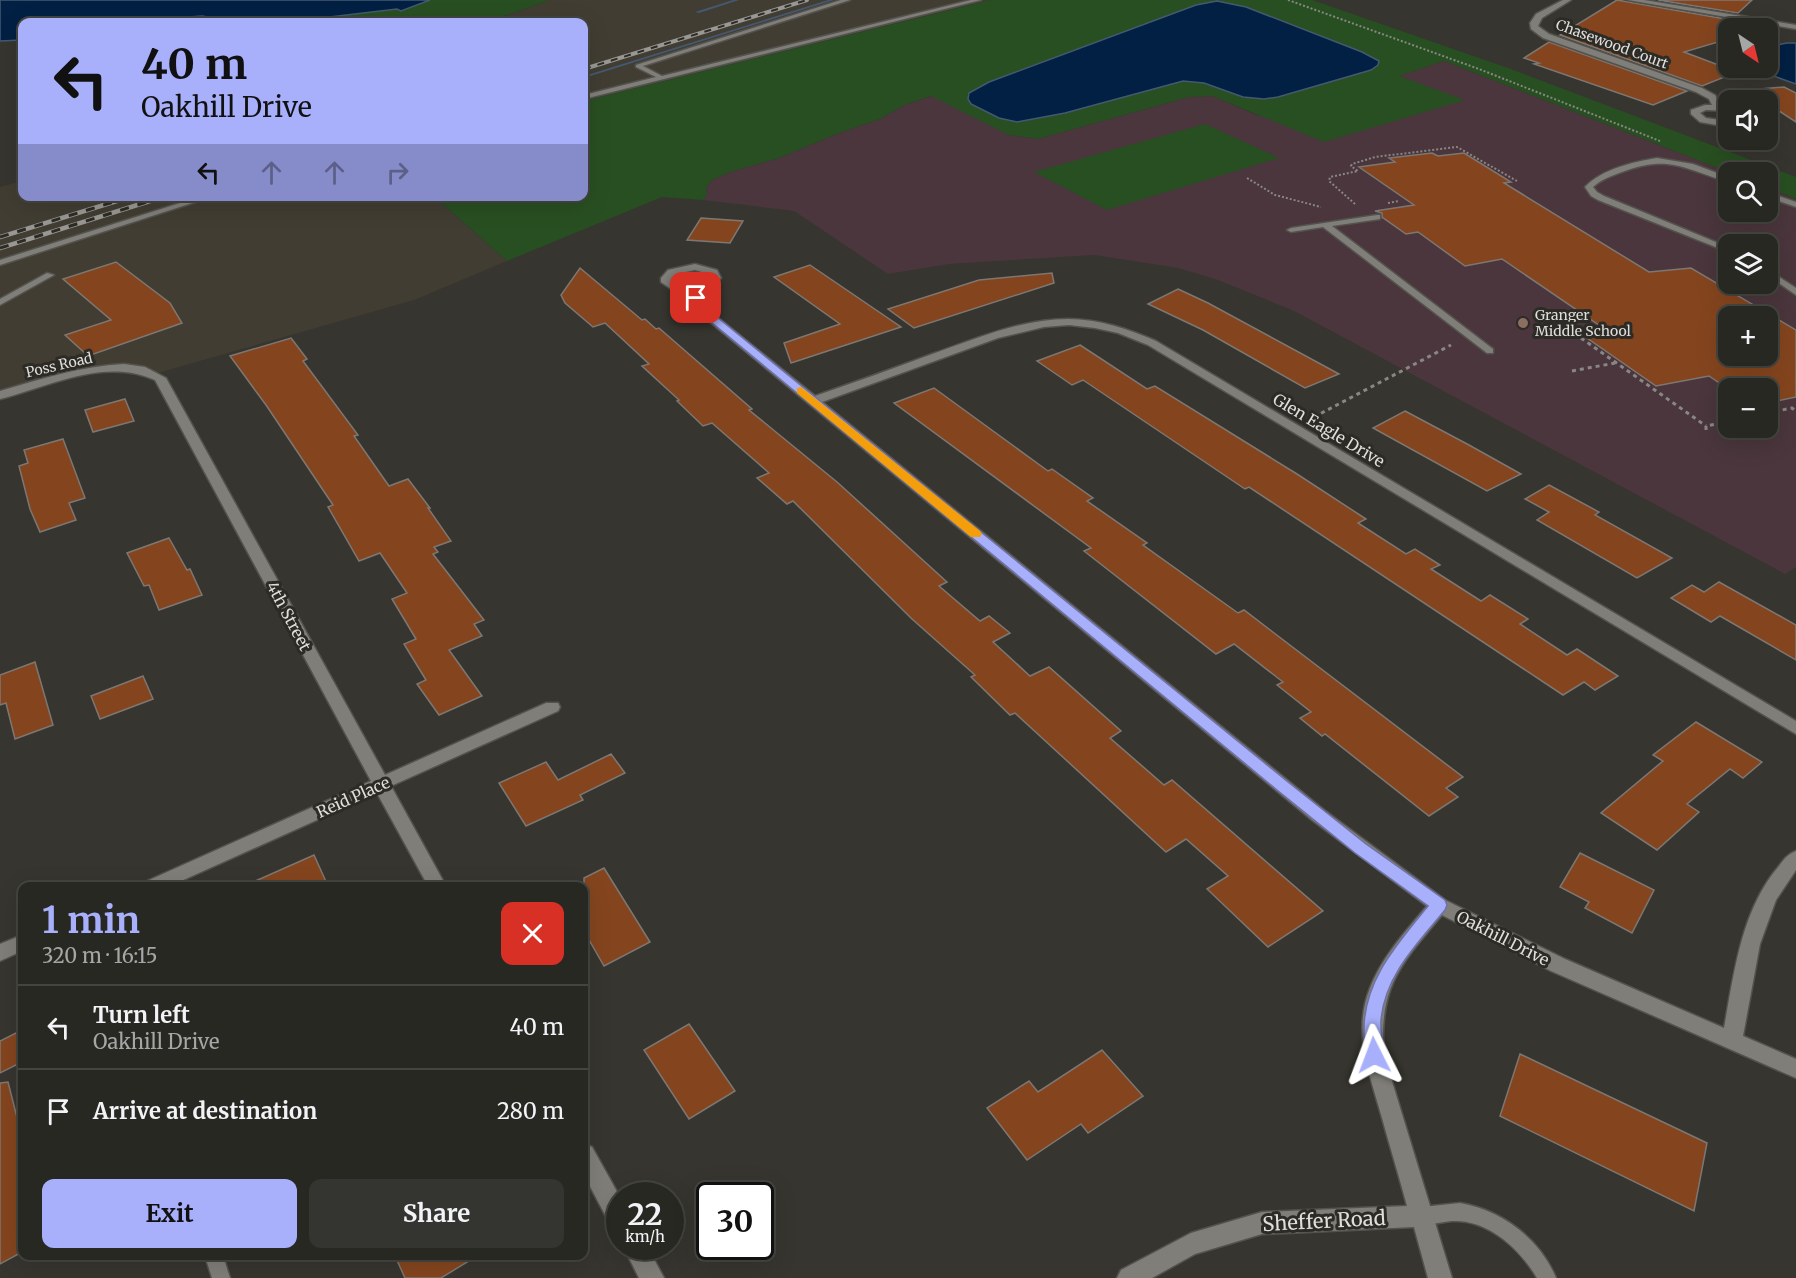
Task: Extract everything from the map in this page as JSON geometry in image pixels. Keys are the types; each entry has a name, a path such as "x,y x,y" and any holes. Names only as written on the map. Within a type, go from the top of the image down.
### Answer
{"street":[{"name":"Chasewood Court","path":"1568,0 1535,20 1534,27 1554,39 1699,90 1712,97 1718,104"},
{"path":"1631,0 1796,27"},
{"name":"Chasewood Court","path":"1718,109 1700,108 1694,112 1703,120 1718,122"},
{"name":"Oakhill Drive","path":"696,290 696,298 708,315 1318,815 1439,905 1557,965 1796,1069"},
{"name":"Glen Eagle Drive","path":"813,401 1013,329 1054,322 1094,323 1114,327 1152,343 1796,728"},
{"name":"Poss Road","path":"0,395 73,375 125,368"},
{"name":"4th Street","path":"125,368 139,369 160,378 435,882"},
{"name":"Reid Place","path":"162,882 552,707"},
{"path":"1732,1041 1749,949 1762,912 1787,867 1796,858"},
{"path":"1439,905 1395,958 1380,987 1372,1020 1374,1055 1440,1278"},
{"path":"0,953 18,946"},
{"path":"588,1161 606,1194"},
{"name":"Sheffer Road","path":"1129,1278 1191,1244 1262,1223 1422,1216"},
{"path":"642,1260 652,1278"}],"lane":[{"path":"662,78 638,66 847,0"},
{"path":"588,96 978,0"},
{"path":"1718,176 1690,166 1656,160 1639,163 1598,179 1589,187 1594,194 1610,202 1718,246"},
{"path":"1778,198 1796,205"},
{"path":"0,263 195,201"},
{"path":"1291,230 1377,217"},
{"path":"1325,225 1490,351"},
{"path":"0,302 50,275"},
{"path":"1778,279 1796,292"},
{"path":"1422,1216 1462,1212 1491,1221 1518,1239 1539,1262 1547,1278"},
{"path":"215,1260 221,1278"}],"path":[{"path":"1288,0 1468,65 1666,143"},
{"path":"1359,207 1329,181 1335,175 1358,171 1351,166 1352,164 1375,157 1457,147 1517,181"},
{"path":"1246,178 1275,195 1330,210"},
{"path":"1600,330 1576,335 1617,362 1706,428 1718,425"},
{"path":"1314,417 1457,342"},
{"path":"1572,371 1617,362"},
{"path":"1778,411 1792,408 1796,411"}],"shaded area":[{"path":"550,0 991,0 588,100 588,18 498,18"},
{"name":"Granger Middle School","path":"1444,61 1718,168 1718,222 1778,222 1778,192 1796,199 1796,567 1785,574 1294,311 1218,280 1178,268 1094,255 949,264 888,274 794,211 703,200 707,195 706,188 712,180 730,172 779,158 880,119 904,105 932,96 1009,135 1038,139 1189,97 1212,96 1259,116 1336,91 1387,80"},
{"path":"18,182 18,201 440,201 507,261 414,300 147,376 134,370 104,371 71,376 0,395 0,187"}],"green space":[{"path":"430,0 550,0 498,18 321,18 404,10"},
{"path":"991,0 1312,0 1508,68 1718,147 1718,150 1725,150 1756,162 1718,162 1718,168 1444,61 1399,76 1465,100 1324,142 1212,96 1189,97 1038,139 1009,135 931,96 904,105 880,119 779,158 730,172 712,180 706,188 707,195 703,200 662,197 507,261 440,201 588,201 588,100"},
{"path":"202,16 214,18 176,18"},
{"path":"1205,124 1279,158 1107,210 1034,172"},
{"path":"1778,170 1796,177 1796,199 1778,192"}],"water":[{"path":"0,0 430,0 401,11 397,9 321,18 214,18 202,16 18,18 18,40 0,41"},
{"path":"1217,1 1246,7 1362,52 1379,61 1378,65 1371,70 1278,97 1264,99 1243,97 1204,83 1183,81 1065,113 1017,122 999,118 971,104 968,99 969,93 989,82 1196,5"},
{"path":"1796,43 1796,84 1778,78 1778,45"}],"building":[{"path":"1617,0 1720,18 1718,42 1684,52 1718,65 1718,78 1722,78 1702,86 1560,35"},
{"path":"1658,0 1752,0 1738,13"},
{"path":"1549,42 1687,91 1653,105 1534,64 1539,63 1524,58"},
{"path":"1784,87 1796,93 1796,122 1778,110 1778,90 1747,90"},
{"path":"1432,153 1438,156 1464,153 1511,182 1504,183 1649,272 1691,268 1718,284 1718,294 1735,294 1755,306 1718,306 1718,366 1778,366 1778,319 1796,330 1796,397 1778,401 1778,378 1718,378 1718,382 1709,376 1656,386 1587,338 1612,334 1502,259 1465,266 1418,232 1406,234 1382,217 1382,213 1375,211 1414,205 1359,167 1395,162 1389,158"},
{"path":"701,218 743,221 730,243 687,240"},
{"path":"116,262 170,303 182,323 88,356 65,335 111,320 63,279"},
{"path":"810,265 901,327 791,363 784,343 840,324 774,277"},
{"path":"580,268 642,320 645,319 656,329 659,328 752,409 749,410 837,482 947,582 939,586 980,621 989,616 1010,633 993,642 1030,676 1049,667 1121,731 1110,738 1164,785 1172,780 1323,911 1268,947 1207,889 1228,876 1186,839 1166,852 1015,713 1010,715 971,677 975,675 912,619 793,501 787,504 757,478 769,473 712,423 703,426 642,366 649,364 605,323 593,327 565,303 561,295"},
{"path":"1052,273 1054,283 914,328 888,309 979,280"},
{"path":"1178,289 1339,374 1305,388 1203,330 1148,304"},
{"path":"291,338 307,359 303,361 358,435 354,436 389,486 408,479 451,541 434,547 438,552 433,554 484,620 474,624 482,636 449,650 482,696 439,715 417,684 426,680 404,644 416,639 392,599 407,593 380,553 359,561 328,507 333,505 230,356"},
{"path":"1080,345 1147,389 1155,386 1297,474 1366,519 1358,523 1406,554 1415,549 1440,565 1431,569 1481,601 1490,595 1528,619 1520,624 1567,655 1577,649 1618,676 1595,690 1584,682 1563,695 1249,487 1245,489 1083,380 1072,385 1037,361"},
{"path":"934,388 1048,471 1052,469 1093,498 1087,501 1147,543 1143,545 1238,613 1244,610 1463,777 1446,788 1458,797 1429,816 1325,734 1322,736 1300,718 1311,712 1277,685 1283,682 1234,644 1216,654 1084,551 1091,548 894,403"},
{"path":"125,399 134,421 93,432 85,410"},
{"path":"1405,411 1521,474 1487,491 1373,428"},
{"path":"63,439 85,498 69,503 76,520 40,532 30,509 19,466 28,463 24,450"},
{"path":"1549,485 1599,512 1595,515 1672,558 1637,578 1537,520 1549,512 1525,499"},
{"path":"169,538 187,570 190,569 202,595 159,610 149,585 144,586 127,553"},
{"path":"1719,582 1796,625 1796,660 1720,616 1711,622 1671,598 1692,585 1704,592"},
{"path":"35,662 53,725 15,739 6,703 0,705 0,675"},
{"path":"143,676 153,699 100,719 91,696"},
{"path":"1696,722 1762,762 1743,778 1730,769 1687,804 1699,812 1657,850 1601,813 1663,761 1653,755"},
{"path":"611,754 625,773 580,795 583,800 526,826 499,783 546,762 558,780"},
{"path":"1580,853 1654,890 1632,933 1585,908 1589,902 1560,887"},
{"path":"314,855 326,882 253,882"},
{"path":"604,868 650,942 604,966 588,938 588,882 584,882 584,878"},
{"path":"689,1024 735,1091 689,1119 644,1050"},
{"path":"18,1032 18,1064 0,1073 0,1041"},
{"path":"1102,1050 1143,1096 1088,1133 1081,1124 1027,1160 987,1108 1029,1081 1038,1092"},
{"path":"1520,1054 1707,1143 1694,1211 1500,1116"},
{"path":"8,1082 18,1121 18,1254 0,1264 0,1083"},
{"path":"397,1260 470,1260 441,1278 405,1278"}],"waterway":[{"path":"697,12 737,0"},
{"path":"588,76 832,0"}],"railway":[{"path":"588,68 807,0"},
{"path":"0,237 117,201"},
{"path":"0,248 150,201"}],"slow traffic":[{"path":"801,390 975,534"}],"place":[{"name":"Granger Middle School","path":"1523,323"}],"route":[{"path":"696,298 708,315 1282,786 1439,905 1395,958 1380,987 1372,1020 1374,1055"}]}
